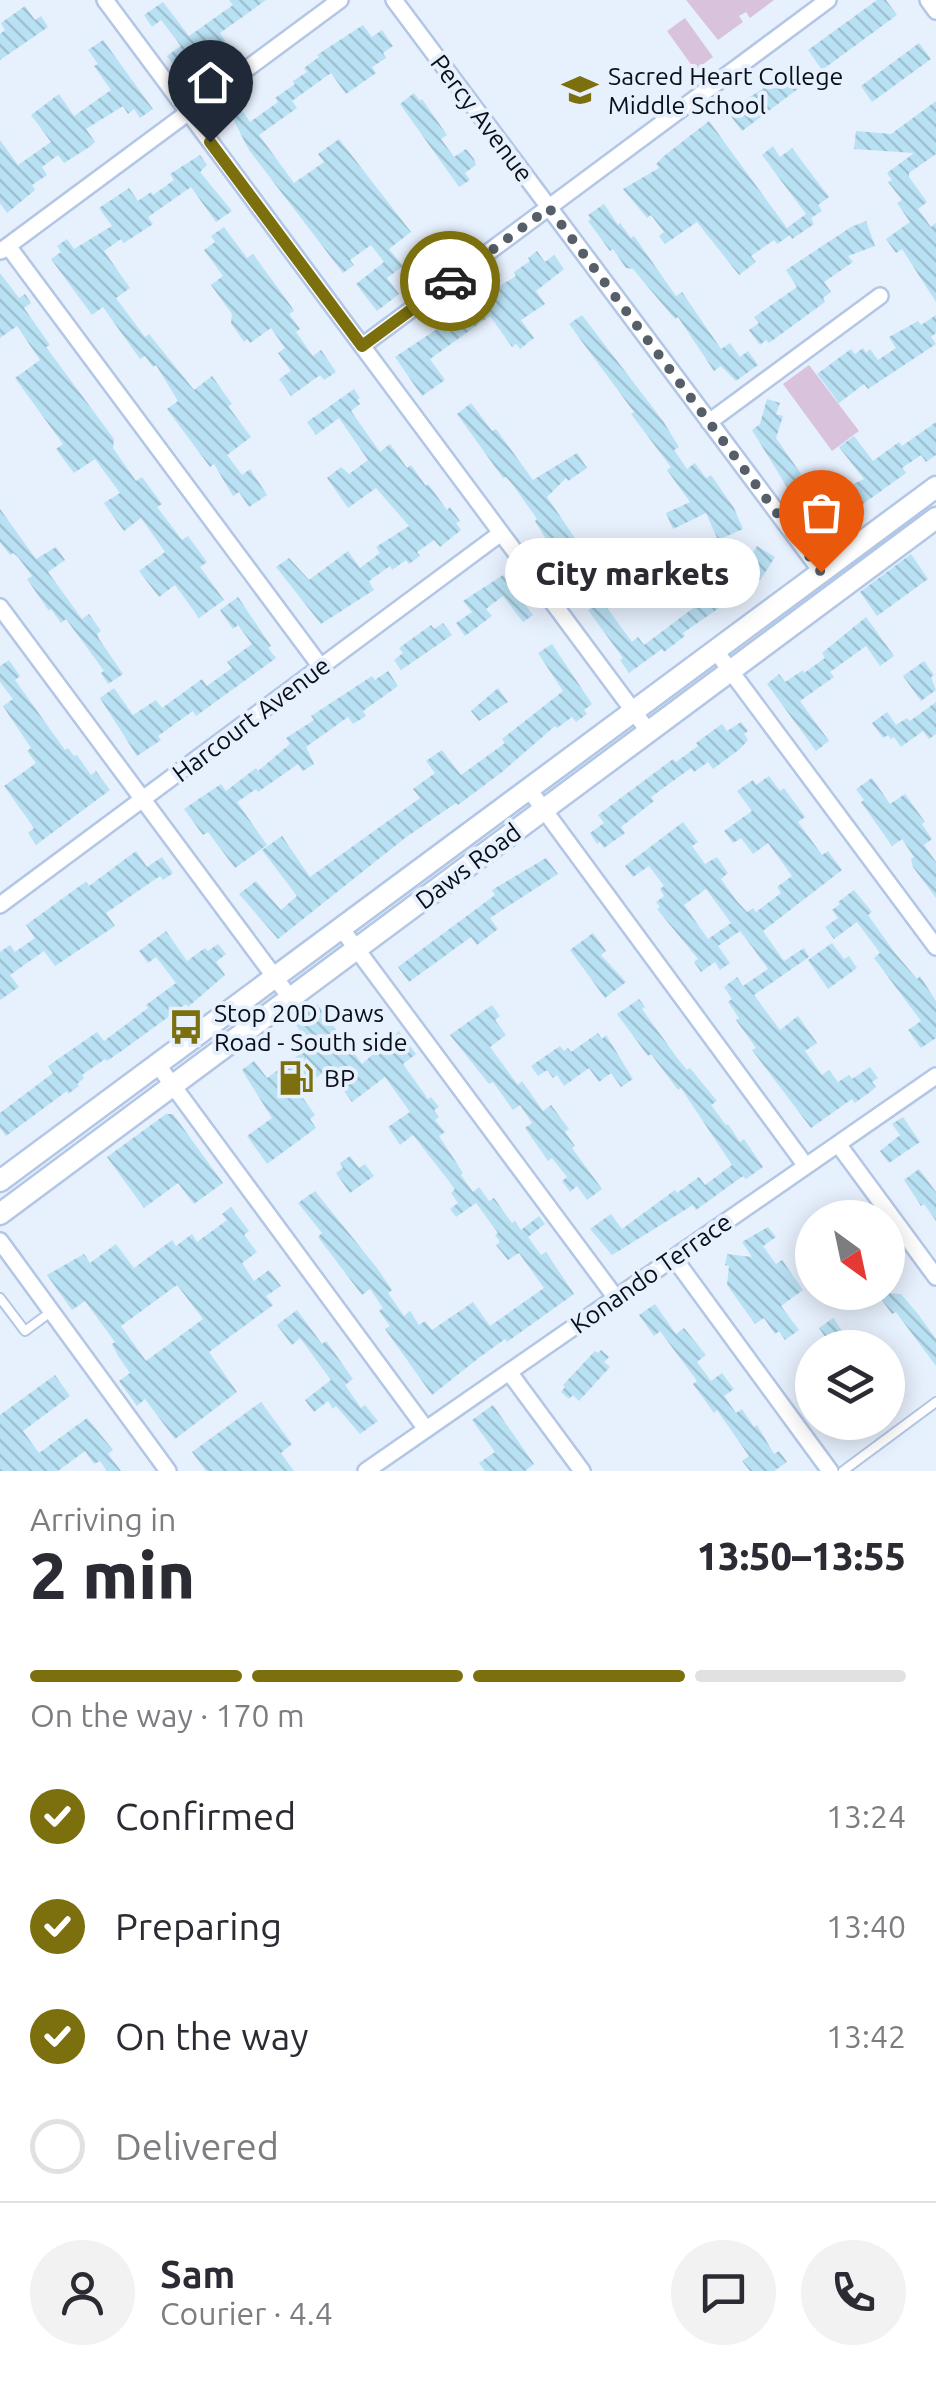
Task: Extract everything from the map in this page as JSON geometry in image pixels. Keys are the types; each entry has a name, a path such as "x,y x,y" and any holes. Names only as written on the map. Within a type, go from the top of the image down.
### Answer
{"main road":[{"name":"Daws Road","path":"0,1181 936,487"},
{"name":"Daws Road","path":"0,1214 933,526"}],"street":[{"path":"105,0 649,732"},
{"path":"321,667 4,249 340,0"},
{"name":"Percy Avenue","path":"394,0 821,572"},
{"path":"362,346 828,0"},
{"path":"928,0 936,11"},
{"path":"710,422 880,296"},
{"path":"913,504 933,526"},
{"name":"Harcourt Avenue","path":"0,905 502,533"},
{"path":"0,607 290,998"},
{"path":"715,650 936,947"},
{"path":"528,788 806,1166"},
{"path":"341,928 616,1298"},
{"path":"157,1064 426,1429"},
{"name":"Konando Terrace","path":"366,1471 936,1076"},
{"path":"838,1144 936,1277"},
{"path":"0,1241 168,1471"},
{"path":"674,1258 830,1471"},
{"path":"509,1372 582,1471"}],"lane":[{"path":"0,1298 25,1331 52,1311"},
{"path":"843,1471 936,1402"}],"shaded area":[{"path":"686,0 774,0 750,18 746,12 739,16 743,22 718,40"},
{"path":"685,18 713,57 695,70 667,31"},
{"path":"809,365 859,431 832,451 783,384"}],"building":[{"path":"229,0 266,0 220,33 226,42 177,70 167,56 181,46 161,20 152,27 144,15 163,2 189,36 233,5"},
{"path":"877,0 886,0 897,15 822,70 808,50"},
{"path":"25,6 35,20 41,16 48,27 0,60 0,34 5,30 1,23"},
{"path":"363,25 372,37 382,30 393,46 383,53 386,58 372,67 376,73 346,94 331,73 292,101 297,108 259,135 294,183 324,162 318,154 339,139 411,232 389,249 403,266 387,278 399,294 377,311 356,284 384,262 371,245 350,260 354,265 343,273 249,150 232,117 242,110 250,122 278,102 275,98 307,72 304,68 317,55"},
{"path":"103,40 153,109 140,118 134,109 128,114 123,106 86,129 95,142 64,163 58,155 42,167 47,175 32,185 35,190 7,213 0,203 0,140 18,165 51,142 31,115 59,94 74,116 111,90 88,50"},
{"path":"919,43 931,59 872,102 861,86"},
{"path":"788,73 799,88 742,131 727,111"},
{"path":"414,93 447,135 441,139 454,157 466,149 474,159 476,165 465,173 470,180 459,187 400,104"},
{"path":"936,101 936,154 909,173 909,177 927,202 918,209 931,227 936,223 936,302 902,249 896,253 886,239 910,222 897,203 902,200 888,182 892,180 887,173 914,153 854,149 856,131 891,134"},
{"path":"709,121 787,228 806,214 762,155 773,146 780,157 792,148 829,197 818,205 822,211 811,218 814,224 792,239 790,235 777,244 774,240 751,256 756,262 739,275 697,222 665,244 659,236 664,232 623,189 659,168 656,164 664,156"},
{"path":"200,155 207,165 200,172 232,211 216,222 191,187 148,217 153,224 104,251 130,288 116,298 145,337 149,334 194,390 212,376 251,437 227,455 242,475 250,469 267,495 249,507 239,492 233,496 214,464 210,467 167,409 178,401 156,365 153,367 145,356 140,359 103,307 92,315 51,259 61,252 57,246 67,239 74,249 112,226 99,208 129,188 138,201 151,192 153,195 174,180 170,174"},
{"path":"604,204 618,225 631,238 634,236 676,296 682,292 721,349 730,343 740,357 748,351 758,365 736,381 721,366 714,371 678,317 675,319 633,269 626,268 613,249 610,251 588,221 588,215"},
{"path":"866,221 875,246 848,256 853,262 824,282 831,292 823,298 825,302 769,343 766,340 760,345 749,330 759,323 754,317 797,287 786,270"},
{"path":"224,227 247,258 253,254 291,306 294,311 289,314 300,329 296,332 313,356 321,350 336,372 324,380 320,375 291,396 279,379 291,371 278,353 285,348 271,328 250,343 247,339 244,342 231,323 232,314 211,285 223,276 204,250 215,242 211,236"},
{"path":"537,251 545,262 554,255 564,269 536,291 545,304 521,320 534,338 520,349 516,344 512,347 490,316 430,359 445,380 422,396 395,357 443,325 445,328 463,315 459,311 516,276 514,272"},
{"path":"0,273 19,298 25,294 31,303 24,308 50,345 46,347 114,439 113,448 136,481 142,477 162,504 157,507 182,540 188,536 207,562 200,567 224,600 199,618 175,585 159,597 139,571 165,552 141,518 124,531 104,503 120,493 95,459 74,473 56,449 63,444 15,378 40,360 17,326 0,338"},
{"path":"582,315 663,421 679,447 674,450 687,469 695,463 706,478 711,475 743,529 718,540 706,513 673,529 666,513 690,502 667,470 671,467 631,414 634,412 569,324"},
{"path":"936,315 936,333 931,337 936,344 868,389 864,384 839,403 817,374 851,349 855,354 863,348 866,353 870,349 878,360 896,348 889,337"},
{"path":"354,389 360,404 351,411 380,452 390,444 447,510 450,507 461,530 440,547 434,540 417,552 420,556 409,564 406,560 392,570 390,566 369,581 374,590 321,624 276,567 289,558 309,580 348,551 360,568 380,553 376,547 409,526 376,488 348,508 327,478 341,467 349,474 368,460 339,418 316,435 307,422"},
{"path":"767,399 780,403 776,414 783,416 776,438 801,474 798,476 825,498 814,511 790,492 752,430 760,424"},
{"path":"471,403 492,431 496,429 533,480 577,453 587,468 568,481 566,478 547,497 608,587 592,598 568,559 561,564 537,519 457,414"},
{"path":"936,422 936,455 926,462 921,455 902,468 906,473 863,504 837,516 828,496 864,479 839,447 854,436 873,461"},
{"path":"0,509 36,559 56,547 65,560 48,572 82,619 89,614 101,631 97,634 99,639 123,674 108,684 101,673 104,671 66,619 61,623 49,611 27,579 32,576 0,542"},
{"path":"757,546 775,557 761,579 683,633 685,636 664,652 662,649 629,673 620,660 623,658 588,610 602,601 632,642 638,637 644,645 740,573"},
{"path":"911,554 928,579 877,616 860,592"},
{"path":"503,575 533,615 523,622 503,596 486,609 492,616 465,636 456,623 472,612 463,601"},
{"path":"238,597 276,658 196,716 193,711 137,756 100,698 114,688 133,715 156,700 162,708 202,679 207,686 232,668 227,662 252,644 238,625 233,629 220,610"},
{"path":"866,617 894,656 880,666 866,646 830,672 834,677 800,701 829,741 816,751 767,684 779,674 785,682 803,670 804,673"},
{"path":"443,623 452,635 401,670 394,660 403,653 399,648 431,625 434,629"},
{"path":"552,644 592,704 584,710 587,714 576,722 572,717 555,726 502,772 405,838 278,939 239,894 256,881 281,910 297,896 262,850 282,836 310,877 420,798 413,789 435,773 426,761 442,750 461,775 505,743 502,739 563,691 538,653"},
{"path":"9,660 20,676 15,680 65,750 77,755 91,775 96,771 110,790 36,845 28,833 34,828 4,786 36,763 27,751 31,748 3,706 13,699 0,682 0,666"},
{"path":"924,661 934,675 931,677 936,690 921,701 903,676"},
{"path":"388,671 398,686 363,711 366,716 353,724 348,717 306,747 314,764 303,771 298,764 237,802 267,845 235,868 208,832 203,835 184,809 221,784 226,791 256,768 258,771 290,744 286,738 314,720 311,716 372,676 375,680"},
{"path":"498,688 508,702 479,721 471,711"},
{"path":"936,702 936,734 929,739 923,731 901,747 894,737 883,738 872,723 887,712 896,725 907,718 910,721"},
{"path":"741,722 748,731 744,734 748,740 740,749 713,769 708,762 694,772 691,768 651,797 654,801 621,827 625,833 604,848 600,842 597,844 590,833 604,823 598,815 673,759 676,762 698,746 696,743 722,724 727,731"},
{"path":"769,776 780,791 784,788 805,817 798,822 822,855 828,851 842,870 763,931 784,961 804,948 809,957 754,995 780,1030 798,1016 817,1043 805,1051 822,1075 829,1070 838,1082 849,1075 852,1079 870,1067 878,1078 872,1082 876,1087 870,1092 855,1103 852,1099 811,1128 752,1050 756,1048 728,1002 732,999 724,987 737,977 743,986 768,969 740,931 718,946 730,963 720,970 715,962 701,972 694,962 698,959 657,909 664,886 649,866 633,877 625,866 683,822 698,842 692,846 705,864 717,857 728,873 721,879 747,912 753,908 756,912 781,893 777,887 792,876 768,843 753,854 741,838 733,843 724,831 752,811 737,791 753,780 756,785","holes":["706,889 731,923 708,939 684,905"]},
{"path":"872,778 890,804 905,794 925,822 922,824 932,839 924,845 936,862 936,898 913,867 914,857 902,839 892,846 861,802 864,800 856,789"},
{"path":"136,851 147,867 162,857 173,873 163,880 160,876 106,913 115,926 55,966 44,951 10,975 19,987 0,1000 0,952 10,945 15,952 35,938 26,925"},
{"path":"546,858 558,874 490,918 498,929 477,945 471,937 409,982 398,967 495,895 492,890"},
{"path":"854,890 872,912 868,915 895,953 917,979 920,976 936,1001 936,1038 921,1048 908,1030 921,1021 874,958 880,953 857,922 834,939 825,927 838,918 832,910 838,902"},
{"path":"166,931 187,961 218,944 226,954 216,962 225,975 188,1007 186,1004 82,1075 79,1086 6,1136 0,1128 0,1113 53,1073 48,1066 97,1032 104,1041 176,983 156,957 148,963 139,951"},
{"path":"593,933 606,951 601,955 626,982 605,998 570,950"},
{"path":"832,943 857,968 828,989 808,960"},
{"path":"639,999 678,1059 717,1101 711,1105 740,1142 744,1139 763,1167 746,1179 743,1176 696,1210 693,1205 612,1255 590,1229 611,1214 622,1229 675,1190 677,1193 699,1177 705,1185 732,1165 681,1088 678,1090 651,1054 648,1056 617,1014"},
{"path":"317,1004 362,1064 399,1031 416,1054 403,1064 428,1099 431,1097 439,1107 434,1110 439,1117 435,1120 445,1132 439,1136 461,1175 473,1192 479,1187 489,1201 494,1198 521,1230 539,1216 545,1224 528,1237 541,1255 546,1252 574,1294 507,1342 505,1339 432,1395 385,1329 390,1326 370,1289 362,1295 298,1203 315,1191 377,1268 404,1316 410,1311 419,1325 425,1321 432,1330 473,1302 490,1326 544,1288 519,1253 508,1260 496,1245 500,1242 495,1235 498,1233 476,1203 456,1217 450,1209 458,1203 451,1193 455,1189 413,1135 400,1145 388,1127 410,1112 385,1077 352,1102 328,1069 298,1091 315,1115 310,1119 316,1128 267,1164 247,1136 272,1118 242,1070 254,1061 267,1078 311,1046 293,1021"},
{"path":"492,1005 500,1016 495,1020 506,1035 490,1047 543,1111 551,1105 569,1129 565,1132 575,1146 572,1148 602,1189 587,1200 577,1186 570,1192 562,1181 567,1177 552,1158 548,1161 525,1128 532,1123 520,1105 513,1110 450,1035"},
{"path":"598,1033 602,1039 606,1035 633,1079 621,1087 611,1073 599,1082 589,1068 564,1086 557,1075 553,1078 547,1070 538,1076 531,1066 560,1046 571,1052"},
{"path":"166,1114 173,1114 223,1183 194,1204 178,1183 144,1208 107,1157"},
{"path":"903,1117 920,1142 889,1163 880,1151 900,1135 892,1124"},
{"path":"350,1156 359,1168 365,1164 374,1176 350,1193 336,1173 343,1168 340,1163"},
{"path":"919,1169 936,1192 936,1221 904,1180"},
{"path":"231,1207 249,1231 244,1235 257,1252 242,1263 254,1281 269,1270 281,1286 266,1296 273,1305 209,1352 237,1392 175,1439 145,1399 137,1406 119,1381 130,1373 112,1344 115,1342 85,1301 72,1310 47,1275 84,1254 90,1263 116,1244 134,1268 172,1240 176,1246 192,1234 197,1242 227,1220 222,1214","holes":["177,1285 203,1319 146,1361 121,1326"]},
{"path":"768,1227 776,1237 763,1246 776,1264 782,1260 795,1279 795,1296 781,1306 799,1330 785,1340 779,1331 775,1334 764,1318 755,1324 727,1285 727,1254 752,1257 742,1242"},
{"path":"905,1299 936,1339 936,1366 896,1312 892,1314 889,1310 905,1310"},
{"path":"655,1304 676,1334 684,1328 706,1355 697,1362 711,1381 722,1373 734,1389 724,1396 736,1413 742,1409 774,1454 779,1451 787,1462 774,1471 750,1471 742,1461 749,1456 693,1384 697,1381 660,1331 654,1336 639,1315"},
{"path":"297,1310 353,1379 345,1385 361,1408 365,1405 378,1421 360,1434 328,1401 314,1412 305,1400 331,1380 300,1338 292,1345 277,1325"},
{"path":"833,1318 841,1330 820,1330"},
{"path":"601,1350 609,1357 604,1362 610,1367 579,1401 573,1395 569,1399 561,1392 563,1385 595,1351"},
{"path":"55,1375 70,1396 23,1431 39,1453 87,1418 113,1450 108,1454 121,1471 107,1471 100,1461 94,1464 85,1451 58,1471 0,1471 0,1415"},
{"path":"261,1402 292,1444 281,1453 294,1471 206,1471 192,1452"},
{"path":"493,1405 534,1464 525,1471 485,1471 479,1463 495,1452 472,1420"}],"way so far":[{"path":"450,281 549,208 821,572"}],"place":[{"name":"Sacred Heart College Middle School","path":"580,90"},
{"name":"City markets","path":"821,572"},
{"name":"Stop 20D Daws Road - South side","path":"186,1027"},
{"name":"BP","path":"296,1078"}],"route":[{"path":"210,142 362,346 450,281"}]}
